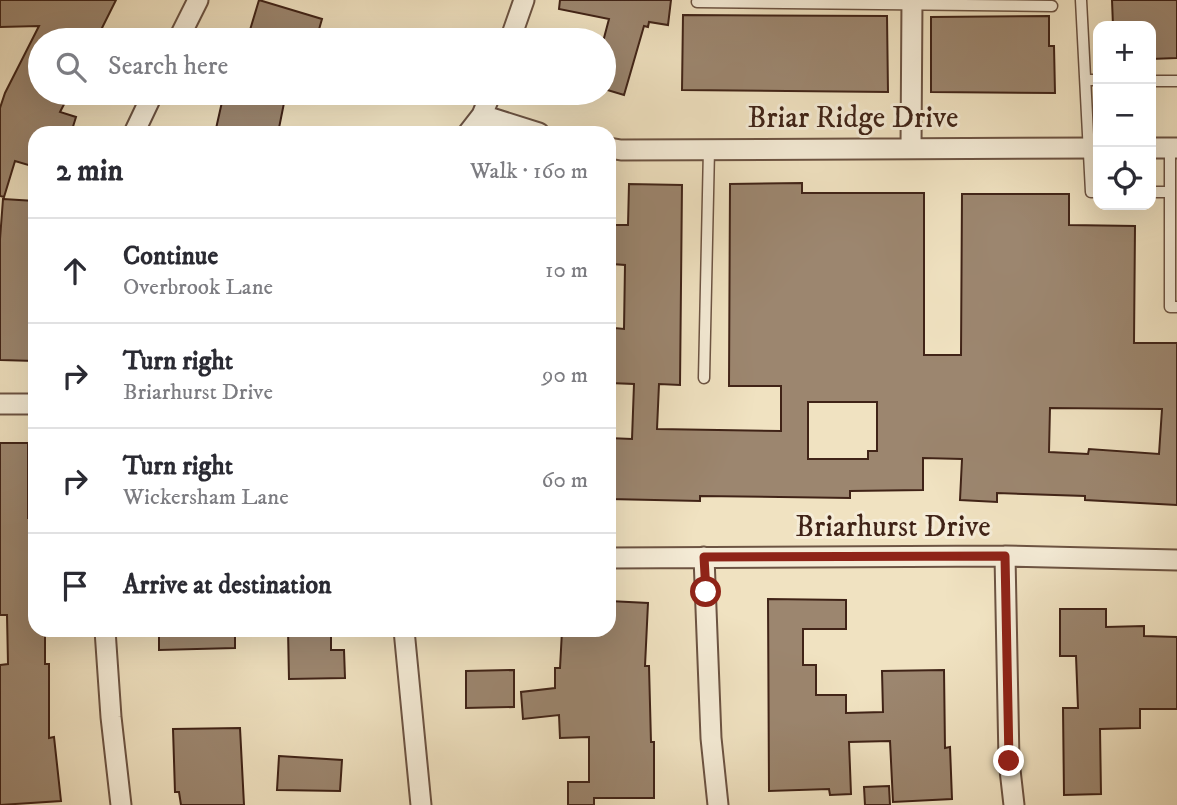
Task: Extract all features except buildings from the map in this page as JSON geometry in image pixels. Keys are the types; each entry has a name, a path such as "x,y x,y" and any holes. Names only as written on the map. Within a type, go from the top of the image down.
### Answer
{"street":[{"path":"184,28 198,0"},
{"path":"514,28 524,0"},
{"path":"911,147 912,2"},
{"path":"137,126 147,105"},
{"path":"474,126 486,105"},
{"path":"482,116 516,126"},
{"name":"Briar Ridge Drive","path":"616,149 1093,148"},
{"path":"0,404 28,404"},
{"path":"1005,556 1009,761 1014,805"},
{"name":"Briarhurst Drive","path":"616,558 1005,556 1177,560"},
{"path":"704,557 711,738 718,805"},
{"path":"105,637 121,805"},
{"path":"405,637 421,805"}],"lane":[{"path":"1080,0 1094,147"},
{"path":"697,2 912,2 1052,6"},
{"path":"1087,80 1093,80"},
{"path":"1156,80 1177,81"},
{"path":"704,378 709,148"},
{"path":"1166,148 1170,192 1170,307 1177,307"},
{"path":"1093,163 1093,192"},
{"path":"1156,192 1170,192"}],"route":[{"path":"706,592 704,557 1005,556 1009,761"}]}
